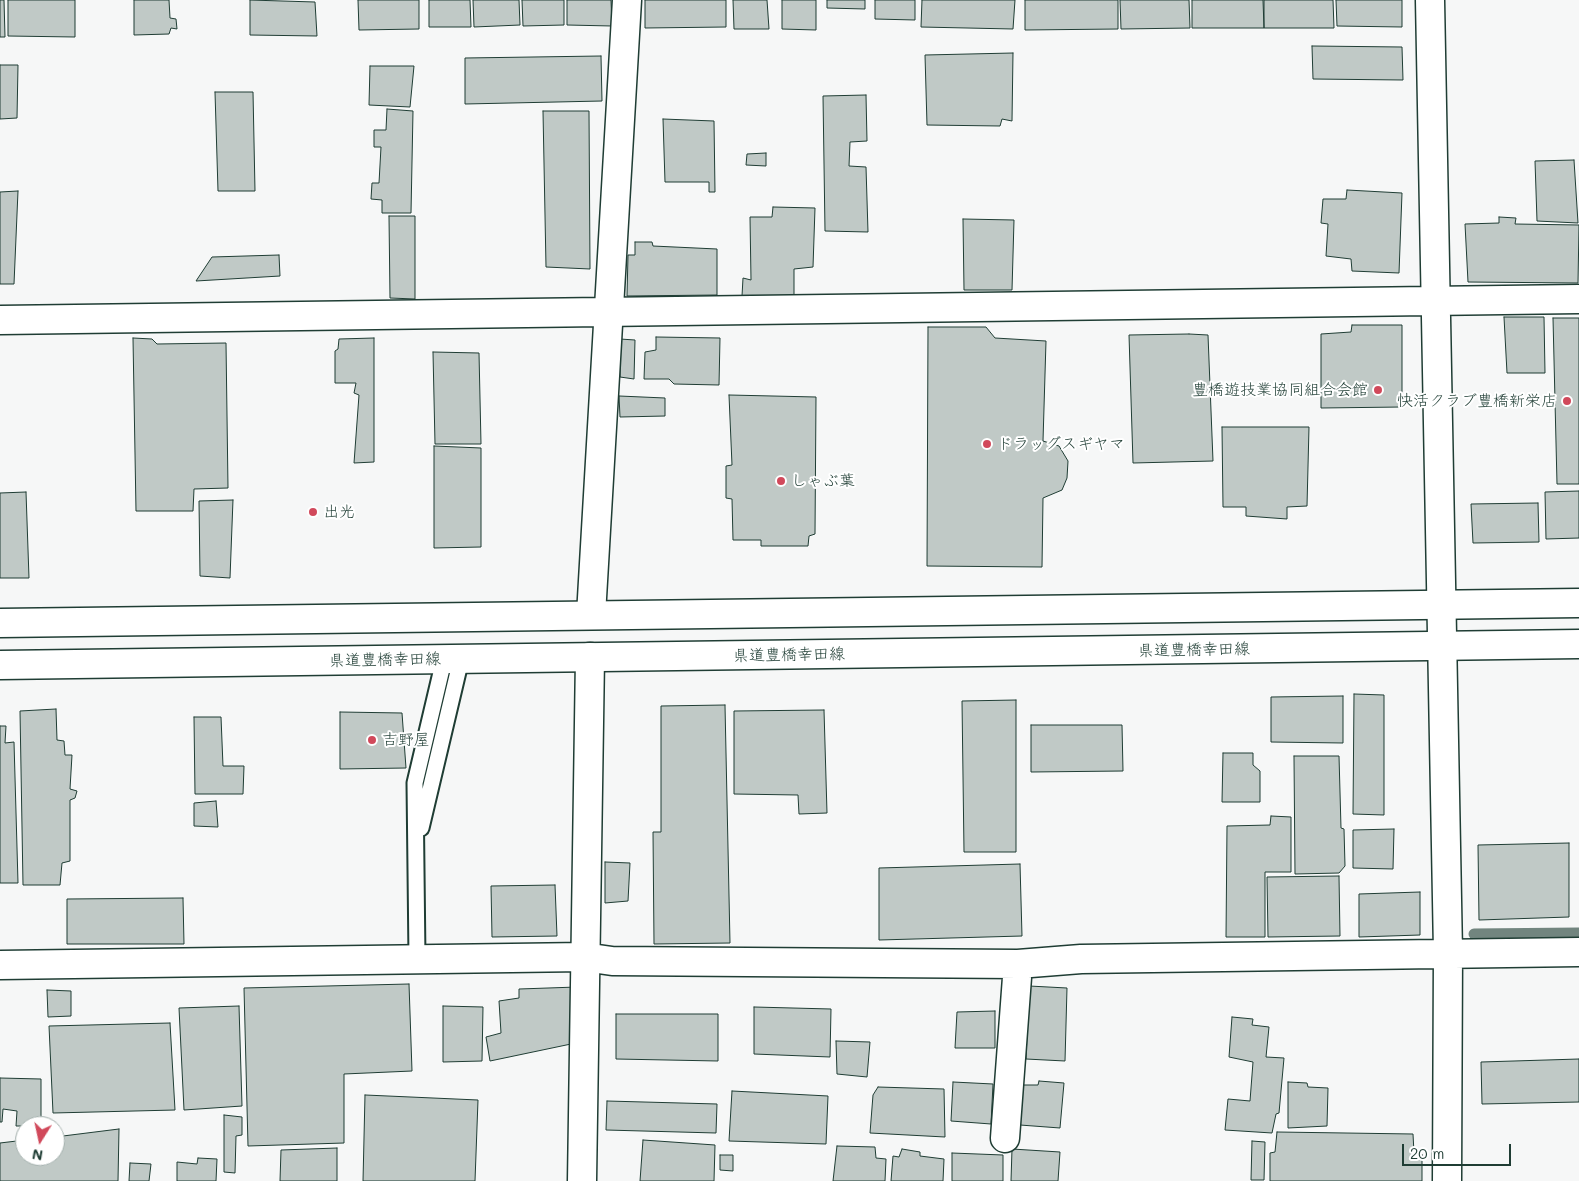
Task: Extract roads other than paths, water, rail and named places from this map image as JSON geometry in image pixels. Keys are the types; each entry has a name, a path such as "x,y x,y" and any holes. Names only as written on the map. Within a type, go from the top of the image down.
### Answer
{"street":[{"path":"591,615 627,0"},
{"path":"1430,0 1434,302 1448,952 1447,1181"},
{"path":"0,320 1579,299"},
{"path":"0,623 1579,603"},
{"name":"県道豊橋幸田線","path":"0,665 1579,644"},
{"path":"582,1181 590,657"},
{"path":"0,965 584,957 612,961 1018,964 1081,959 1448,952 1579,952"},
{"path":"1005,1138 1018,964"}],"lane":[{"path":"417,958 414,783 452,660"},
{"path":"415,850 452,660"}],"waterway":[{"path":"1474,934 1579,933"}],"place":[{"name":"豊橋遊技業協同組合会館","path":"1378,390"},
{"name":"快活クラブ豊橋新栄店","path":"1567,401"},
{"name":"ドラッグスギヤマ","path":"987,444"},
{"name":"しゃぶ葉","path":"781,481"},
{"name":"出光","path":"313,512"},
{"name":"吉野屋","path":"372,740"}]}
